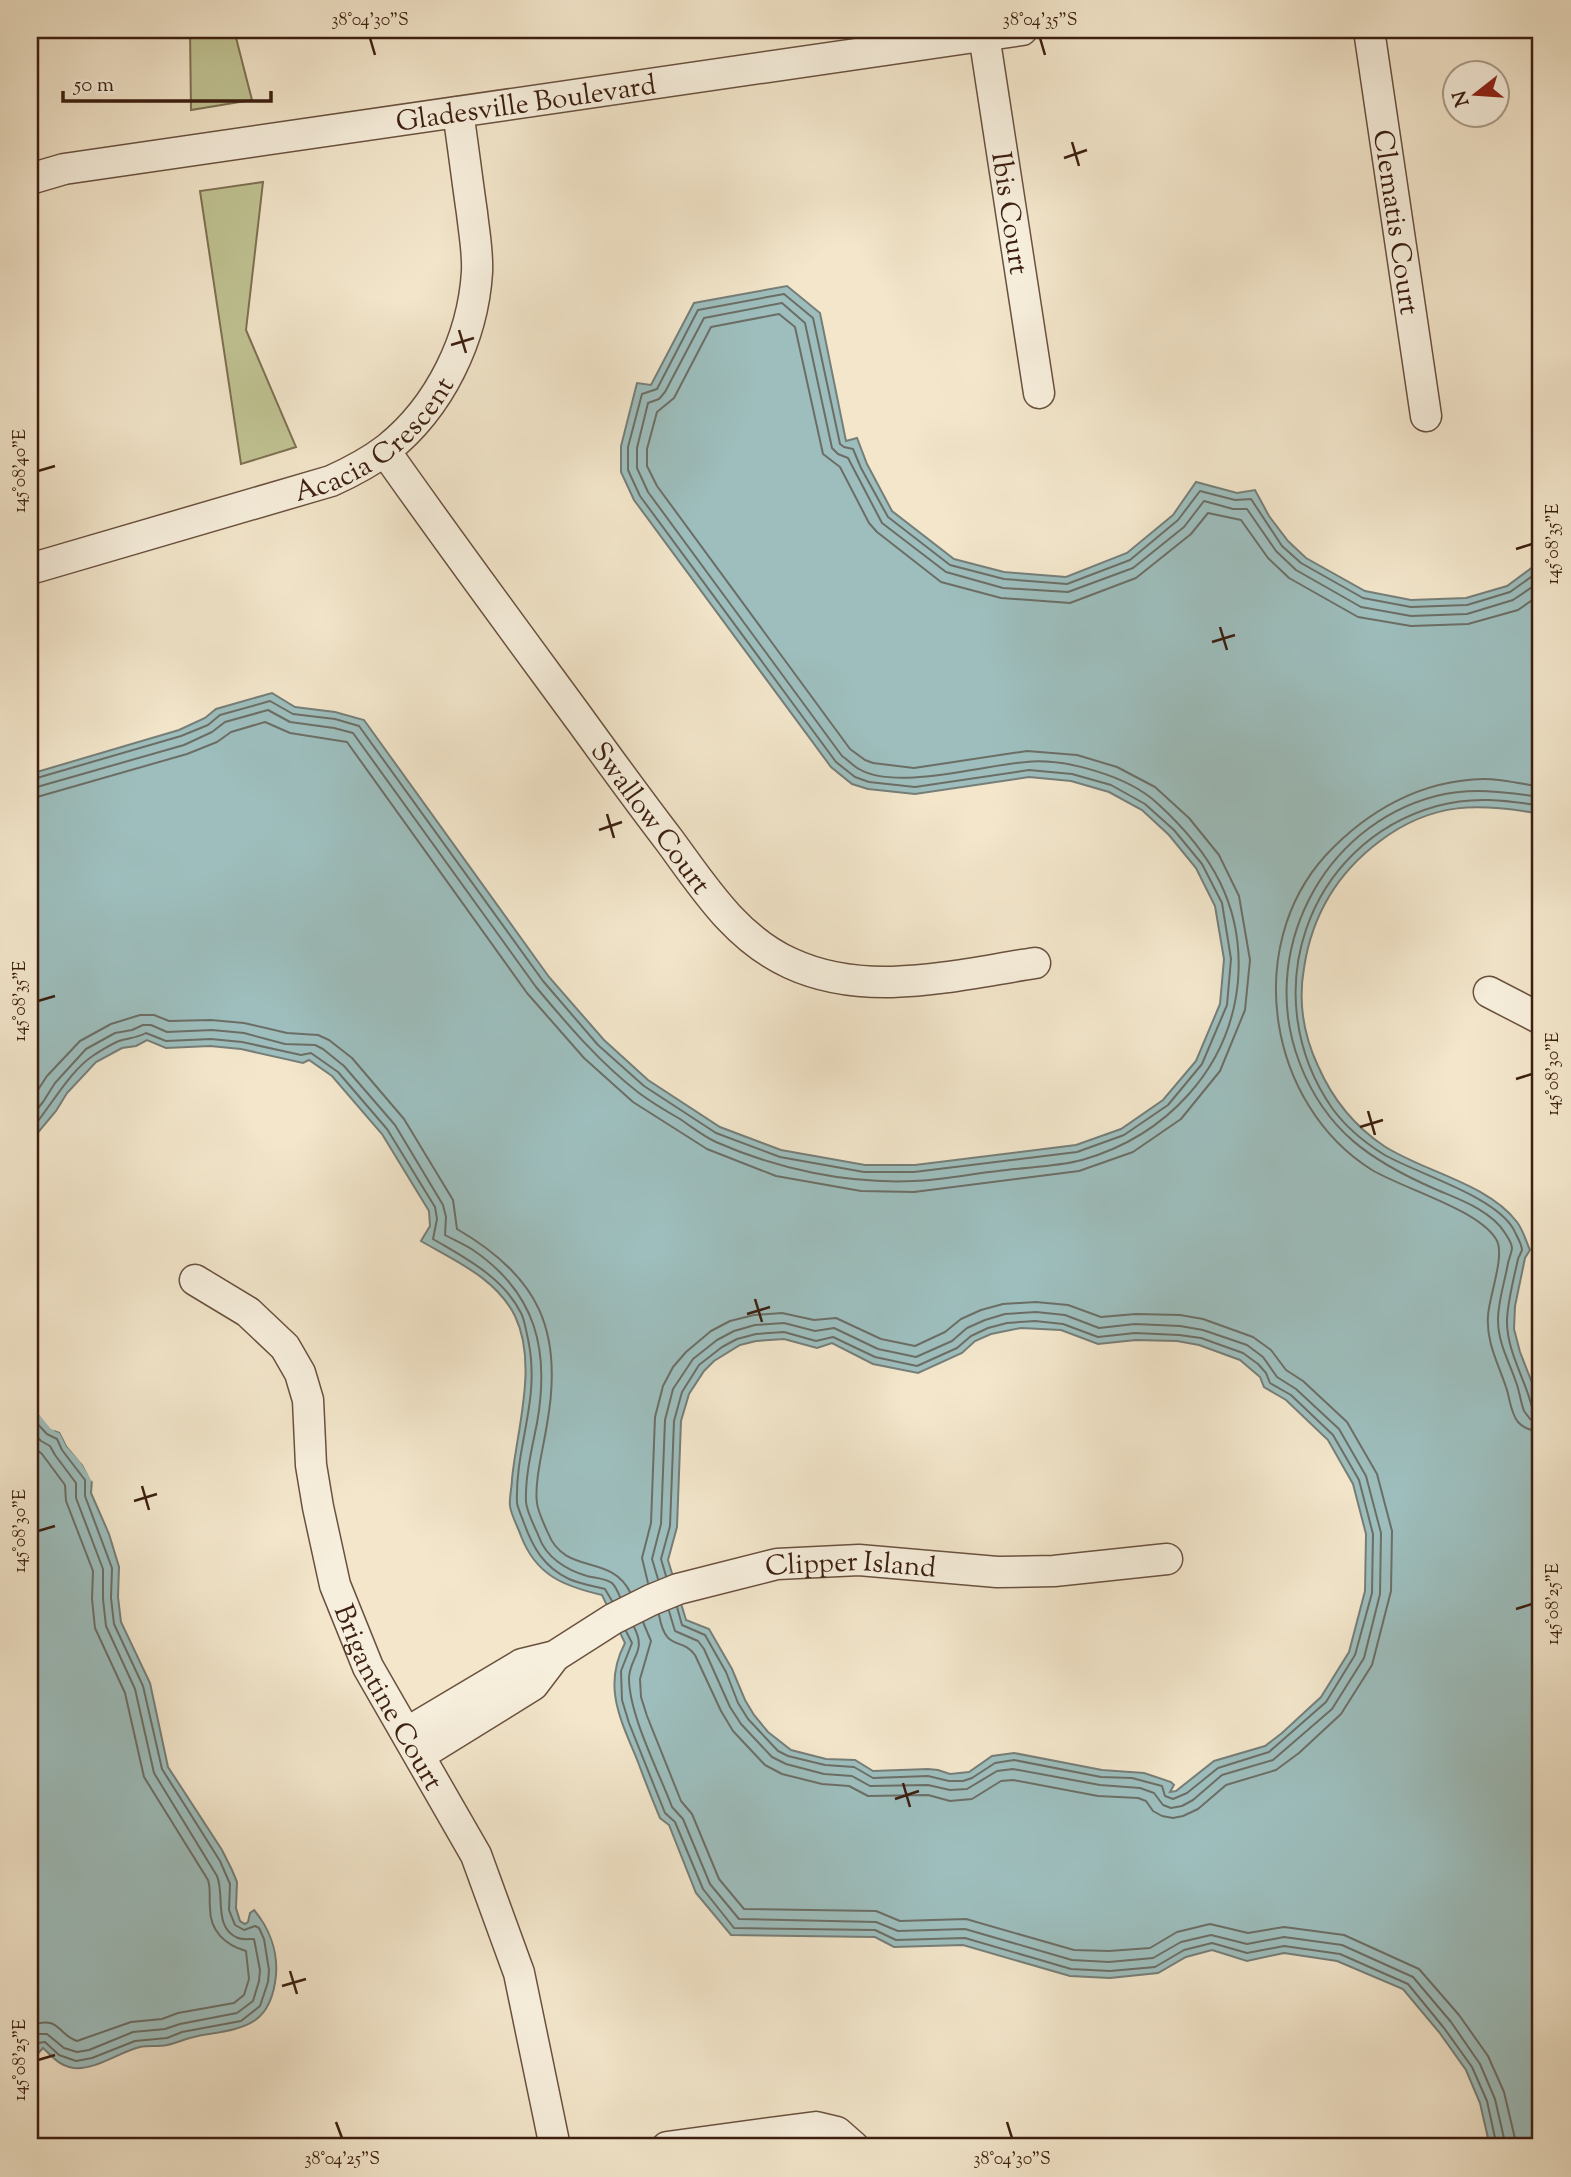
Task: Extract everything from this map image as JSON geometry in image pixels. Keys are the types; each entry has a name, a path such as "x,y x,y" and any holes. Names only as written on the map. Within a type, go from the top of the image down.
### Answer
{"street":[{"name":"Gladesville Boulevard","path":"30,179 64,169 1022,30"},
{"name":"Clematis Court","path":"1369,30 1426,416"},
{"name":"Ibis Court","path":"984,35 1039,393"},
{"name":"Acacia Crescent","path":"30,569 331,481 385,451 414,424 437,393 456,357 471,317 477,253 458,112"},
{"name":"Swallow Court","path":"385,451 614,768 724,914 755,943 790,964 833,977 872,983 918,981 1035,963"},
{"path":"1489,992 1541,1019"},
{"name":"Brigantine Court","path":"195,1280 248,1312 285,1347 300,1373 308,1401 318,1507 335,1585 368,1667 477,1855 519,1973 555,2147"},
{"name":"Clipper Island","path":"414,1744 533,1685 555,1656 613,1619 678,1589 777,1564 859,1560 997,1572 1054,1571 1167,1559"},
{"path":"667,2147 816,2127 837,2132 854,2147"}],"green space":[{"path":"190,30 234,30 252,100 191,110"},
{"path":"263,182 246,330 296,447 241,464 200,191"}],"water":[{"path":"787,286 820,313 846,441 857,438 867,464 892,511 954,559 1004,572 1066,577 1127,553 1173,515 1196,482 1237,493 1255,490 1269,516 1288,541 1306,558 1365,591 1411,600 1466,598 1507,586 1541,561 1541,814 1498,808 1457,808 1419,818 1380,841 1339,881 1320,913 1308,949 1302,993 1303,1018 1313,1055 1330,1090 1345,1111 1384,1146 1489,1197 1517,1222 1530,1250 1525,1258 1515,1306 1514,1329 1536,1393 1541,1423 1541,2147 1490,2147 1480,2103 1466,2070 1439,2032 1403,1989 1337,1961 1284,1953 1247,1961 1212,1950 1186,1957 1158,1973 1110,1978 1070,1976 963,1945 894,1947 875,1937 731,1935 696,1893 669,1825 660,1818 620,1717 616,1703 615,1674 625,1643 602,1595 563,1583 543,1569 527,1549 512,1513 510,1496 525,1375 522,1335 515,1316 507,1303 486,1281 421,1241 430,1226 429,1211 382,1134 332,1076 309,1060 303,1063 241,1049 210,1046 166,1048 147,1040 136,1046 122,1048 96,1062 67,1093 30,1142 30,774 179,730 205,718 216,709 272,693 295,707 335,712 364,720 549,977 604,1040 648,1080 720,1127 781,1150 865,1165 915,1165 1076,1145 1121,1129 1163,1100 1196,1061 1220,1004 1224,959 1215,906 1196,868 1169,835 1142,810 1109,792 1071,781 1029,777 915,794 868,789 852,784 831,767 634,500 621,472 621,446 637,383 651,385 694,303","holes":["1021,1328 1061,1330 1098,1344 1136,1340 1177,1341 1199,1345 1240,1360 1260,1377 1264,1387 1286,1400 1328,1440 1353,1484 1366,1534 1365,1591 1349,1652 1321,1697 1265,1746 1214,1761 1176,1791 1170,1792 1174,1785 1171,1782 1144,1773 1102,1770 1014,1753 992,1756 969,1772 950,1774 928,1769 873,1771 855,1760 826,1759 791,1750 768,1732 754,1715 709,1629 686,1620 668,1560 677,1527 681,1421 689,1394 714,1361 740,1345 756,1341 784,1339 817,1348 832,1343 873,1364 918,1373 962,1353 975,1341 991,1334"]},
{"path":"30,1404 60,1432 92,1479 91,1493 109,1534 119,1567 121,1622 150,1683 168,1767 232,1870 237,1882 236,1908 240,1921 245,1924 248,1922 250,1913 254,1910 264,1924 276,1957 273,1993 268,2006 252,2022 228,2031 167,2045 140,2047 82,2068 64,2065 43,2048 30,2062"}],"pier":[{"path":"30,1401 53,1426 63,1430 95,1477 92,1482 60,1432 51,1429"}]}
